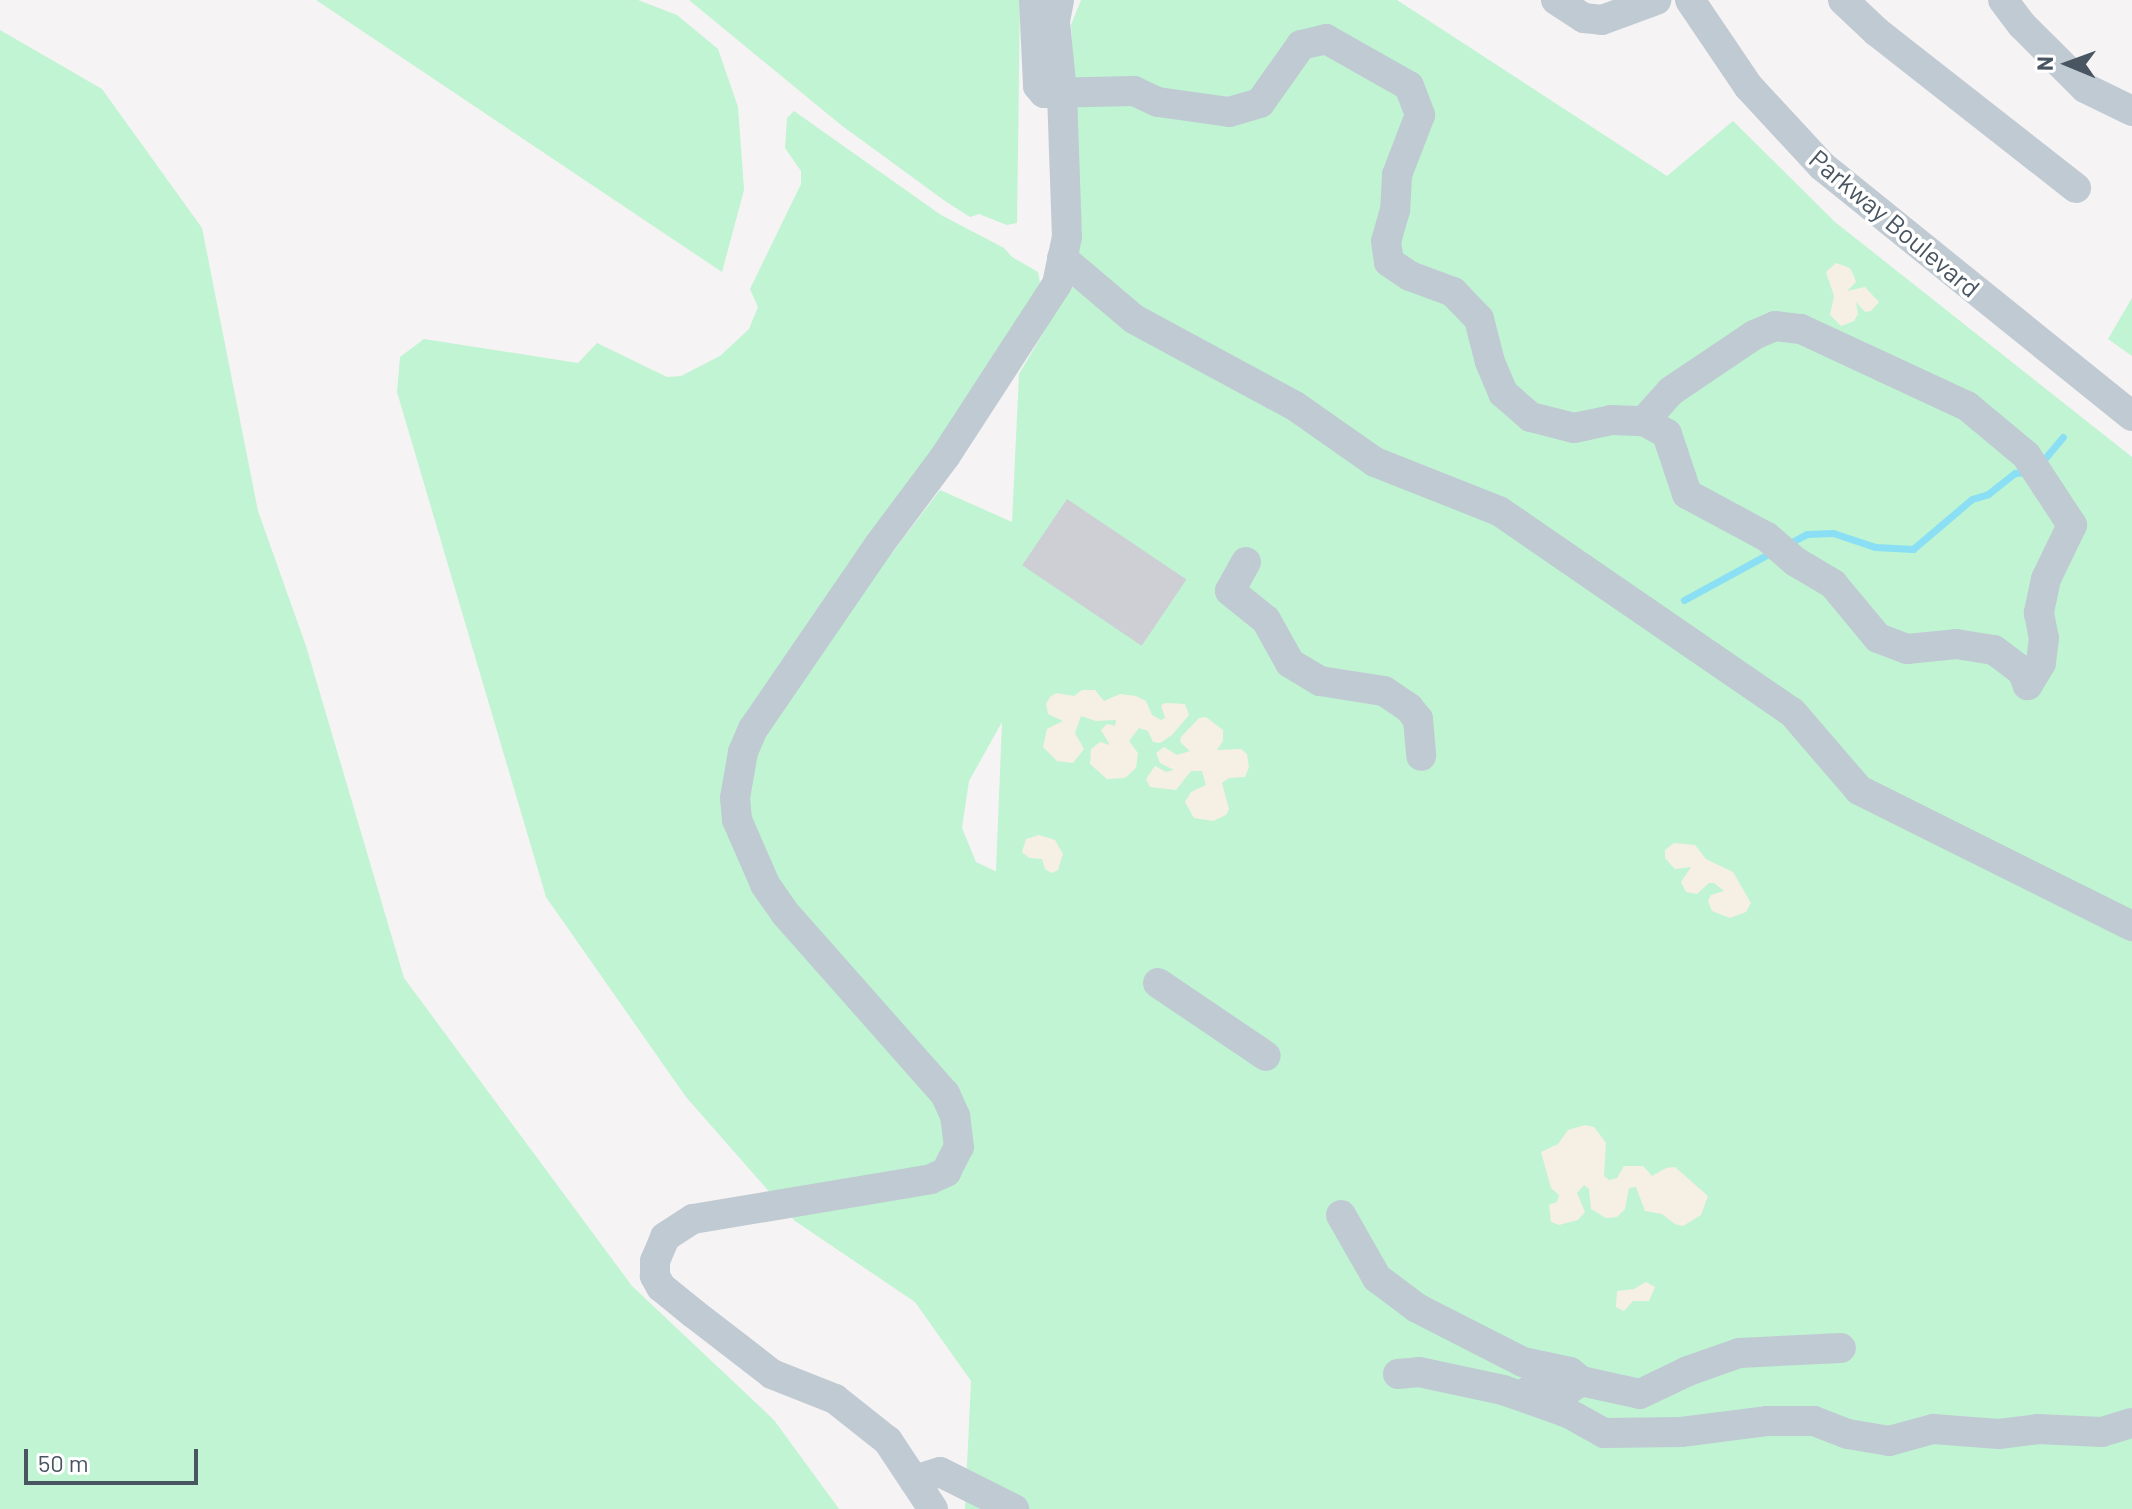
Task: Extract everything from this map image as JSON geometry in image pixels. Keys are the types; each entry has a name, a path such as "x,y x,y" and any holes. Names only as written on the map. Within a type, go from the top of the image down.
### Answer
{"street":[{"path":"1034,0 1038,86 1044,93 1134,91 1158,102 1229,112 1260,103 1301,45 1326,39 1353,51 1409,86 1420,115 1397,175 1395,210 1386,241 1389,262 1410,276 1453,292 1479,319 1490,362 1503,393 1531,417 1574,428 1611,420 1644,421 1667,434 1687,494 1767,537 1796,562 1833,584 1878,638 1907,649 1956,644 1994,650 2022,671 2028,685 2041,663 2044,638 2039,613 2046,579 2072,525 2026,455 1967,406 1801,329 1775,326 1754,335 1671,391 1644,421"},
{"path":"933,1509 888,1441 835,1399 772,1374 661,1287 655,1276 655,1261 665,1237 693,1219 931,1179 946,1172 954,1161 959,1134 945,1094 785,913 765,884 737,820 737,775 753,729 1003,371 1057,284 1067,237 1062,93 1055,21 1059,0"},
{"path":"1556,0 1584,18 1602,20 1656,0"},
{"name":"Parkway Boulevard","path":"1690,0 1748,86 1822,166 2132,416"},
{"path":"1843,0 1877,32 2076,188"},
{"path":"2003,0 2022,25 2085,88 2132,111"},
{"path":"1062,258 1134,319 1295,406 1375,462 1499,511 1792,712 1859,790 2132,926"},
{"path":"1246,562 1230,591 1266,620 1290,663 1320,681 1384,691 1409,708 1418,719 1421,756"},
{"path":"1158,983 1266,1056"},
{"path":"1341,1215 1377,1278 1417,1308 1523,1362 1570,1372 1581,1381 1640,1394 1688,1371 1739,1353 1841,1348"},
{"path":"1398,1374 1419,1372 1503,1390 1568,1413 1604,1433 1681,1432 1768,1421 1814,1421 1848,1434 1889,1441 1933,1429 1999,1434 2037,1429 2102,1432 2132,1423"},
{"path":"1503,1390 1565,1392 1581,1381"},
{"path":"914,1480 940,1472 1014,1509"}],"green space":[{"path":"316,0 638,0 677,15 718,49 738,107 744,190 722,272"},
{"path":"689,0 1020,0 1017,223 1007,225 979,214 970,217 945,201 841,125"},
{"path":"1081,0 1397,0 1667,176 1733,121 1835,222 2132,457 2132,1509 965,1509 971,1381 915,1302 795,1221 686,1097 546,897 397,392 400,357 424,339 578,363 597,343 667,377 681,376 720,356 749,329 758,307 750,289 801,184 801,171 785,148 787,118 794,111 941,215 1004,248 1012,257 1038,272 1040,282 1030,307 873,535 892,553 940,490 1012,522 1019,374 1061,303 1082,240 1071,25","holes":["1002,722 996,871 976,862 962,828 969,781"]},
{"path":"0,30 102,89 202,228 258,511 306,646 404,978 632,1286 774,1420 839,1509 0,1509"},
{"path":"2132,298 2132,356 2108,339"}],"sand":[{"path":"1836,263 1850,268 1854,276 1856,282 1847,291 1865,287 1879,302 1871,311 1865,312 1856,302 1858,314 1854,321 1841,326 1830,315 1834,296 1826,272"},
{"path":"1082,690 1095,690 1104,701 1120,694 1136,696 1146,701 1152,715 1161,720 1165,718 1161,705 1166,703 1185,704 1189,715 1172,735 1160,743 1153,742 1148,731 1139,728 1129,741 1138,753 1136,768 1125,778 1107,779 1090,764 1091,749 1100,742 1110,745 1101,730 1107,724 1115,726 1116,720 1096,721 1081,716 1075,733 1084,749 1073,763 1057,761 1043,747 1047,729 1063,721 1048,714 1046,704 1050,697 1056,693 1074,696"},
{"path":"1206,717 1223,730 1223,741 1217,750 1241,749 1247,754 1249,767 1245,777 1229,778 1222,783 1229,809 1226,815 1213,821 1194,818 1185,802 1191,792 1206,785 1202,771 1191,771 1176,790 1150,787 1146,779 1155,766 1166,772 1174,770 1160,763 1156,753 1164,747 1177,755 1190,751 1180,742 1181,737 1199,718"},
{"path":"1039,835 1055,840 1063,854 1058,870 1052,873 1045,869 1042,859 1029,858 1022,852 1026,839"},
{"path":"1674,843 1695,845 1706,859 1733,872 1751,903 1746,912 1730,918 1712,911 1708,901 1711,895 1724,891 1714,883 1709,883 1697,894 1686,892 1681,882 1691,867 1675,869 1665,858 1665,850"},
{"path":"1585,1125 1594,1127 1606,1143 1604,1176 1609,1180 1617,1178 1624,1166 1643,1166 1652,1176 1675,1167 1708,1196 1701,1215 1683,1226 1675,1224 1662,1214 1645,1211 1636,1187 1629,1188 1625,1209 1617,1217 1606,1218 1591,1209 1589,1189 1584,1185 1577,1193 1585,1212 1578,1220 1559,1225 1551,1222 1549,1205 1557,1202 1559,1195 1551,1188 1541,1152 1558,1144 1568,1130"},
{"path":"1646,1282 1655,1287 1649,1301 1633,1301 1624,1311 1616,1307 1617,1291 1634,1289"}],"building":[{"path":"1067,499 1186,580 1142,646 1022,565"}],"waterway":[{"path":"2041,463 2063,437"},
{"path":"1788,544 1807,534 1833,533 1875,547 1913,549 1972,499 1988,494 2015,473 2028,472"},
{"path":"1684,600 1774,551"}]}
